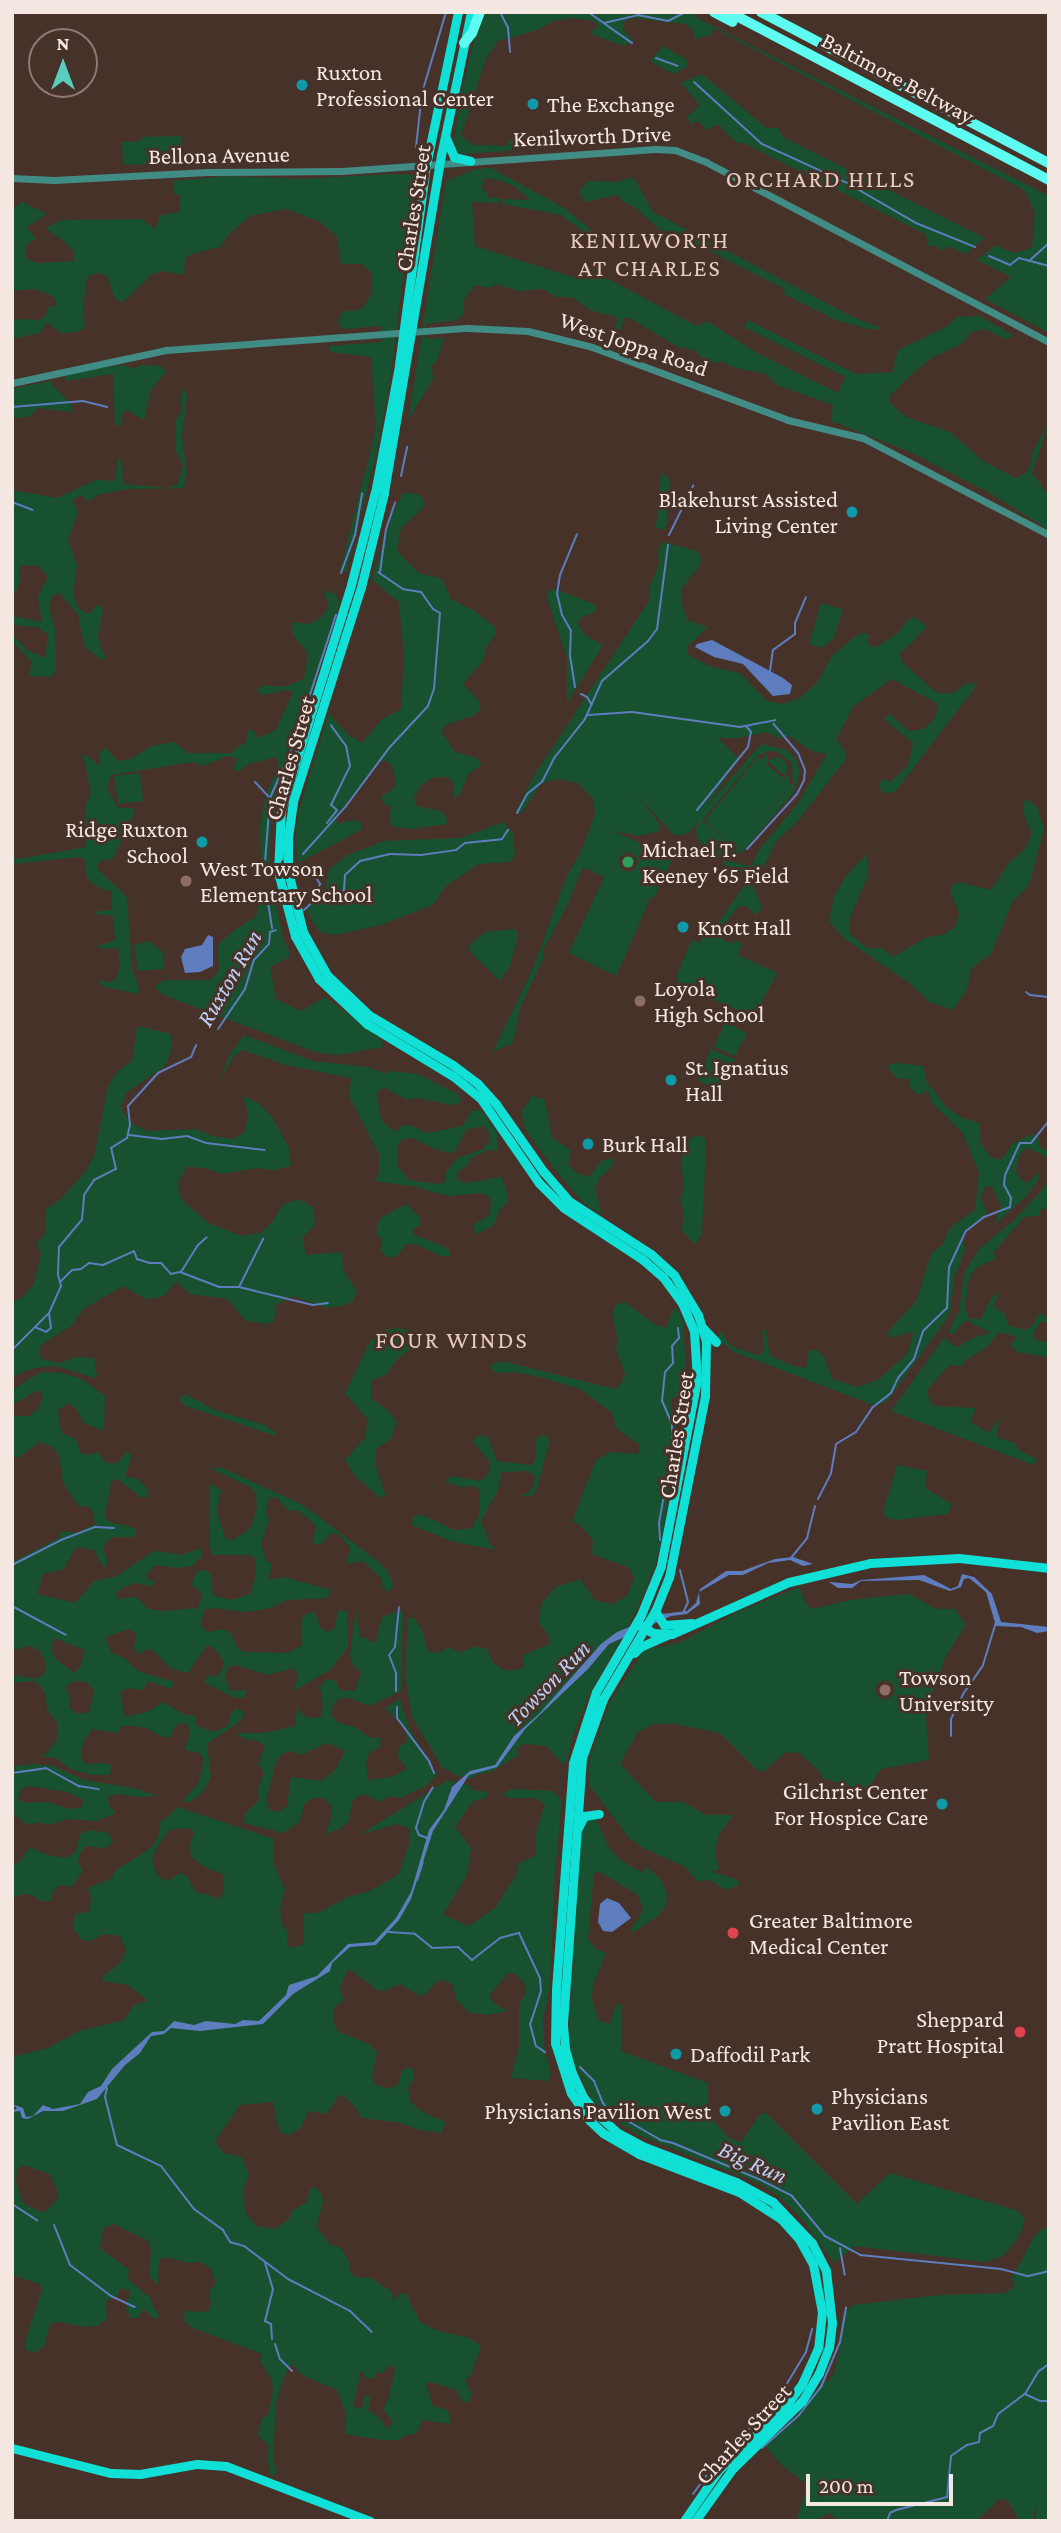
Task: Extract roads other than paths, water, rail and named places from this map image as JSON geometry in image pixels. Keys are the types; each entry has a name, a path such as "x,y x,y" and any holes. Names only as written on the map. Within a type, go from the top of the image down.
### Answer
{"highway":[{"path":"464,43 472,33 480,12"},
{"path":"714,12 870,91 882,93"},
{"name":"Baltimore Beltway","path":"729,12 1049,180"},
{"name":"Baltimore Beltway","path":"761,12 1049,163"}],"main road":[{"name":"Charles Street","path":"458,12 426,165 387,435 355,573 280,816 280,881 295,936 311,967 331,992 367,1024 465,1085 490,1110 539,1183 571,1215 621,1246 663,1277 691,1323 697,1351 696,1387 661,1566 641,1626 603,1699 585,1746 575,1835 563,2034 570,2067 583,2097 599,2116 626,2138 736,2182 773,2202 812,2243 824,2265 832,2299 829,2347 811,2387 789,2415 733,2468 695,2521"},
{"name":"Charles Street","path":"471,12 439,164 396,432 377,528 290,817 287,867 294,906 318,962 351,1000 369,1015 453,1065 478,1084 496,1104 543,1171 569,1201 601,1225 651,1254 674,1275 692,1303 706,1342 706,1386 669,1577 655,1611 641,1626 596,1692 573,1763 554,2037 558,2060 580,2108 612,2140 639,2154 758,2201 781,2219 806,2250 820,2287 821,2330 813,2364 798,2391 719,2470 684,2521"},
{"path":"445,133 452,154 471,162"},
{"path":"621,1246 634,1248 666,1274 674,1275 674,1281 685,1299 691,1323"},
{"path":"625,1661 640,1647 659,1642 667,1635 789,1582 870,1563 959,1558 1049,1568"},
{"path":"655,1611 661,1623 668,1626 707,1619"},
{"path":"641,1626 667,1635"},
{"path":"575,1835 584,1816 599,1814"},
{"path":"806,2250 817,2261 827,2293 832,2299 826,2326 821,2330"},
{"path":"12,2448 111,2473 140,2474 197,2464 226,2466 369,2521"}],"street":[{"name":"Kenilworth Drive","path":"426,165 655,149 683,152 1049,342"},
{"name":"Bellona Avenue","path":"12,178 54,180 208,172 282,173 426,165"},
{"name":"West Joppa Road","path":"12,383 155,351 500,328 567,339 770,414 863,438 1049,535"}],"water":[{"path":"712,640 783,678 792,685 790,694 773,696 743,664 714,657 695,647"},
{"path":"208,935 213,937 213,966 200,972 185,973 181,957 185,949 202,945"},
{"path":"793,1557 813,1564 803,1566 790,1560 768,1563 743,1575 729,1575 699,1592 726,1571 742,1571 775,1559"},
{"path":"962,1574 974,1577 992,1594 1001,1622 1049,1627 1049,1631 1037,1633 1021,1627 996,1626 986,1592 969,1578 964,1579 961,1587 950,1591 919,1580 861,1581 852,1588 838,1588 829,1582 852,1584 861,1580 924,1575 951,1589 958,1586"},
{"name":"Towson Run","path":"699,1592 700,1604 687,1614 671,1616 609,1644 588,1669 526,1728 497,1767 469,1775 433,1831 411,1899 399,1920 376,1945 350,1947 332,1963 330,1971 293,1994 263,2024 200,2031 171,2028 164,2034 151,2036 140,2053 125,2065 97,2099 63,2111 43,2111 28,2119 22,2118 20,2111 12,2112 17,2108 12,2104 23,2108 26,2117 33,2116 43,2105 53,2109 80,2104 88,2092 101,2086 112,2069 152,2032 164,2031 174,2021 194,2025 206,2021 235,2024 243,2020 259,2021 286,1995 289,1985 317,1976 348,1944 374,1942 396,1918 411,1892 429,1830 444,1810 452,1787 470,1771 495,1765 514,1736 539,1714 601,1644 617,1632 662,1614 687,1611 696,1603"},
{"path":"607,1898 619,1903 631,1918 612,1932 603,1931 598,1922 600,1904"}],"waterway":[{"path":"416,147 422,93 446,12"},
{"path":"500,12 508,28 510,52"},
{"path":"588,12 632,43"},
{"path":"604,23 638,15 668,21 682,14"},
{"path":"656,58 678,66"},
{"path":"694,82 762,144 847,183 916,223 975,247"},
{"path":"1029,261 1049,243"},
{"path":"989,256 1010,265 1019,258 1049,266"},
{"path":"12,407 83,401 107,407"},
{"path":"401,476 407,447"},
{"name":"Ruxton Run","path":"669,535 693,486"},
{"path":"341,573 355,535 362,494"},
{"path":"12,502 33,510"},
{"path":"380,572 386,529 395,503"},
{"path":"575,687 570,656 571,631 562,615 557,594 560,575 577,534"},
{"name":"Ruxton Run","path":"517,813 527,794 542,782 555,757 585,719 602,681 648,641 657,629 668,545"},
{"path":"303,854 346,806 389,748 428,706 434,689 440,613 433,609 421,592 403,589 378,572"},
{"path":"770,671 773,650 795,634 795,623 806,597"},
{"path":"265,862 270,798 294,744 336,615"},
{"path":"581,694 587,697 592,705"},
{"path":"588,715 632,712 740,727 775,720"},
{"path":"747,849 797,794 804,780 805,770 798,753 774,724"},
{"path":"327,823 337,810 331,805 350,766 346,746 331,725"},
{"path":"697,810 748,747 751,732 746,726"},
{"path":"255,782 269,797"},
{"name":"Ruxton Run","path":"304,910 317,898 326,900 344,890 345,875 360,861 390,854 421,855 456,850 465,843 502,839 508,830"},
{"path":"313,899 320,884 315,876"},
{"path":"267,896 272,929"},
{"name":"Ruxton Run","path":"218,1029 245,989 254,960 269,944 270,932 276,930"},
{"path":"1026,992 1049,997"},
{"name":"Ruxton Run","path":"12,1350 35,1327 46,1332 51,1328 49,1313 61,1286 58,1275 59,1247 82,1220 84,1195 94,1180 116,1169 111,1148 127,1138 130,1125 128,1106 158,1073 191,1057 196,1045"},
{"path":"818,1499 831,1473 836,1444 856,1432 873,1407 891,1393 898,1378 914,1359 923,1331 947,1308 949,1267 966,1231 984,1217 1010,1207 1011,1198 1004,1185 1005,1175 1020,1143 1031,1143 1049,1121"},
{"path":"129,1135 162,1139 187,1136 206,1143 265,1150"},
{"path":"181,1272 197,1246 207,1237"},
{"path":"239,1287 263,1239"},
{"path":"60,1282 72,1270 81,1269 89,1263 103,1265 134,1251 137,1259 161,1263 171,1274 180,1272 219,1287 239,1287 313,1305 328,1303"},
{"path":"35,1327 48,1314"},
{"path":"660,1540 659,1523 673,1446 672,1424 662,1401 665,1372 673,1363 672,1346 679,1338 678,1328"},
{"path":"791,1558 807,1538 815,1506"},
{"path":"12,1565 61,1540 95,1527 114,1528"},
{"path":"680,1570 688,1602 683,1613"},
{"path":"12,1606 66,1635"},
{"path":"396,1691 396,1673 389,1655 395,1647 399,1607"},
{"path":"951,1736 951,1719 963,1694 983,1665 996,1622"},
{"path":"397,1707 397,1718 429,1761 434,1773"},
{"path":"12,1773 46,1768 79,1786 99,1789"},
{"path":"427,1838 419,1835 416,1828 424,1802 433,1787"},
{"name":"Towson Run","path":"417,1880 423,1862"},
{"name":"Big Run","path":"389,1932 415,1934 432,1948 458,1947 472,1960 500,1938 519,1933 540,1978 541,1991 530,2024 536,2046 545,2052"},
{"name":"Big Run","path":"580,2067 594,2081 603,2103 614,2117 626,2120 660,2140 761,2180 792,2196 825,2236 860,2255 1001,2269 1028,2276 1049,2271"},
{"path":"107,2088 105,2097 117,2145 161,2166 194,2209 223,2230 230,2242 244,2246 288,2279 350,2311 372,2332"},
{"path":"12,2204 37,2220"},
{"path":"54,2225 70,2265 111,2296 135,2307"},
{"path":"840,2248 845,2275"},
{"path":"265,2263 273,2289 265,2321 271,2324 272,2339"},
{"path":"762,2448 799,2415 821,2387 840,2342 846,2308"},
{"path":"693,2494 720,2457 774,2405 806,2352 812,2329"},
{"path":"275,2344 280,2359 292,2371"},
{"name":"Big Run","path":"887,2521 890,2513 896,2510 947,2497 951,2456 967,2445 979,2442 980,2433 993,2426 998,2414 1025,2394 1039,2371 1049,2364"},
{"path":"1025,2394 1040,2401 1049,2401"}],"place":[{"name":"Ruxton Professional Center","path":"302,85"},
{"name":"The Exchange","path":"533,104"},
{"name":"Blakehurst Assisted Living Center","path":"852,512"},
{"name":"Ridge Ruxton School","path":"202,842"},
{"name":"Michael T. Keeney '65 Field","path":"628,862"},
{"name":"West Towson Elementary School","path":"186,881"},
{"name":"Knott Hall","path":"683,927"},
{"name":"Loyola High School","path":"640,1001"},
{"name":"St. Ignatius Hall","path":"671,1080"},
{"name":"Burk Hall","path":"588,1144"},
{"name":"Towson University","path":"885,1690"},
{"name":"Gilchrist Center For Hospice Care","path":"942,1804"},
{"name":"Greater Baltimore Medical Center","path":"733,1933"},
{"name":"Sheppard Pratt Hospital","path":"1020,2032"},
{"name":"Daffodil Park","path":"676,2054"},
{"name":"Physicians Pavilion East","path":"817,2109"},
{"name":"Physicians Pavilion West","path":"725,2111"}],"district":[{"name":"ORCHARD HILLS","path":"821,179"},
{"name":"KENILWORTH AT CHARLES","path":"650,254"},
{"name":"FOUR WINDS","path":"452,1340"}]}
